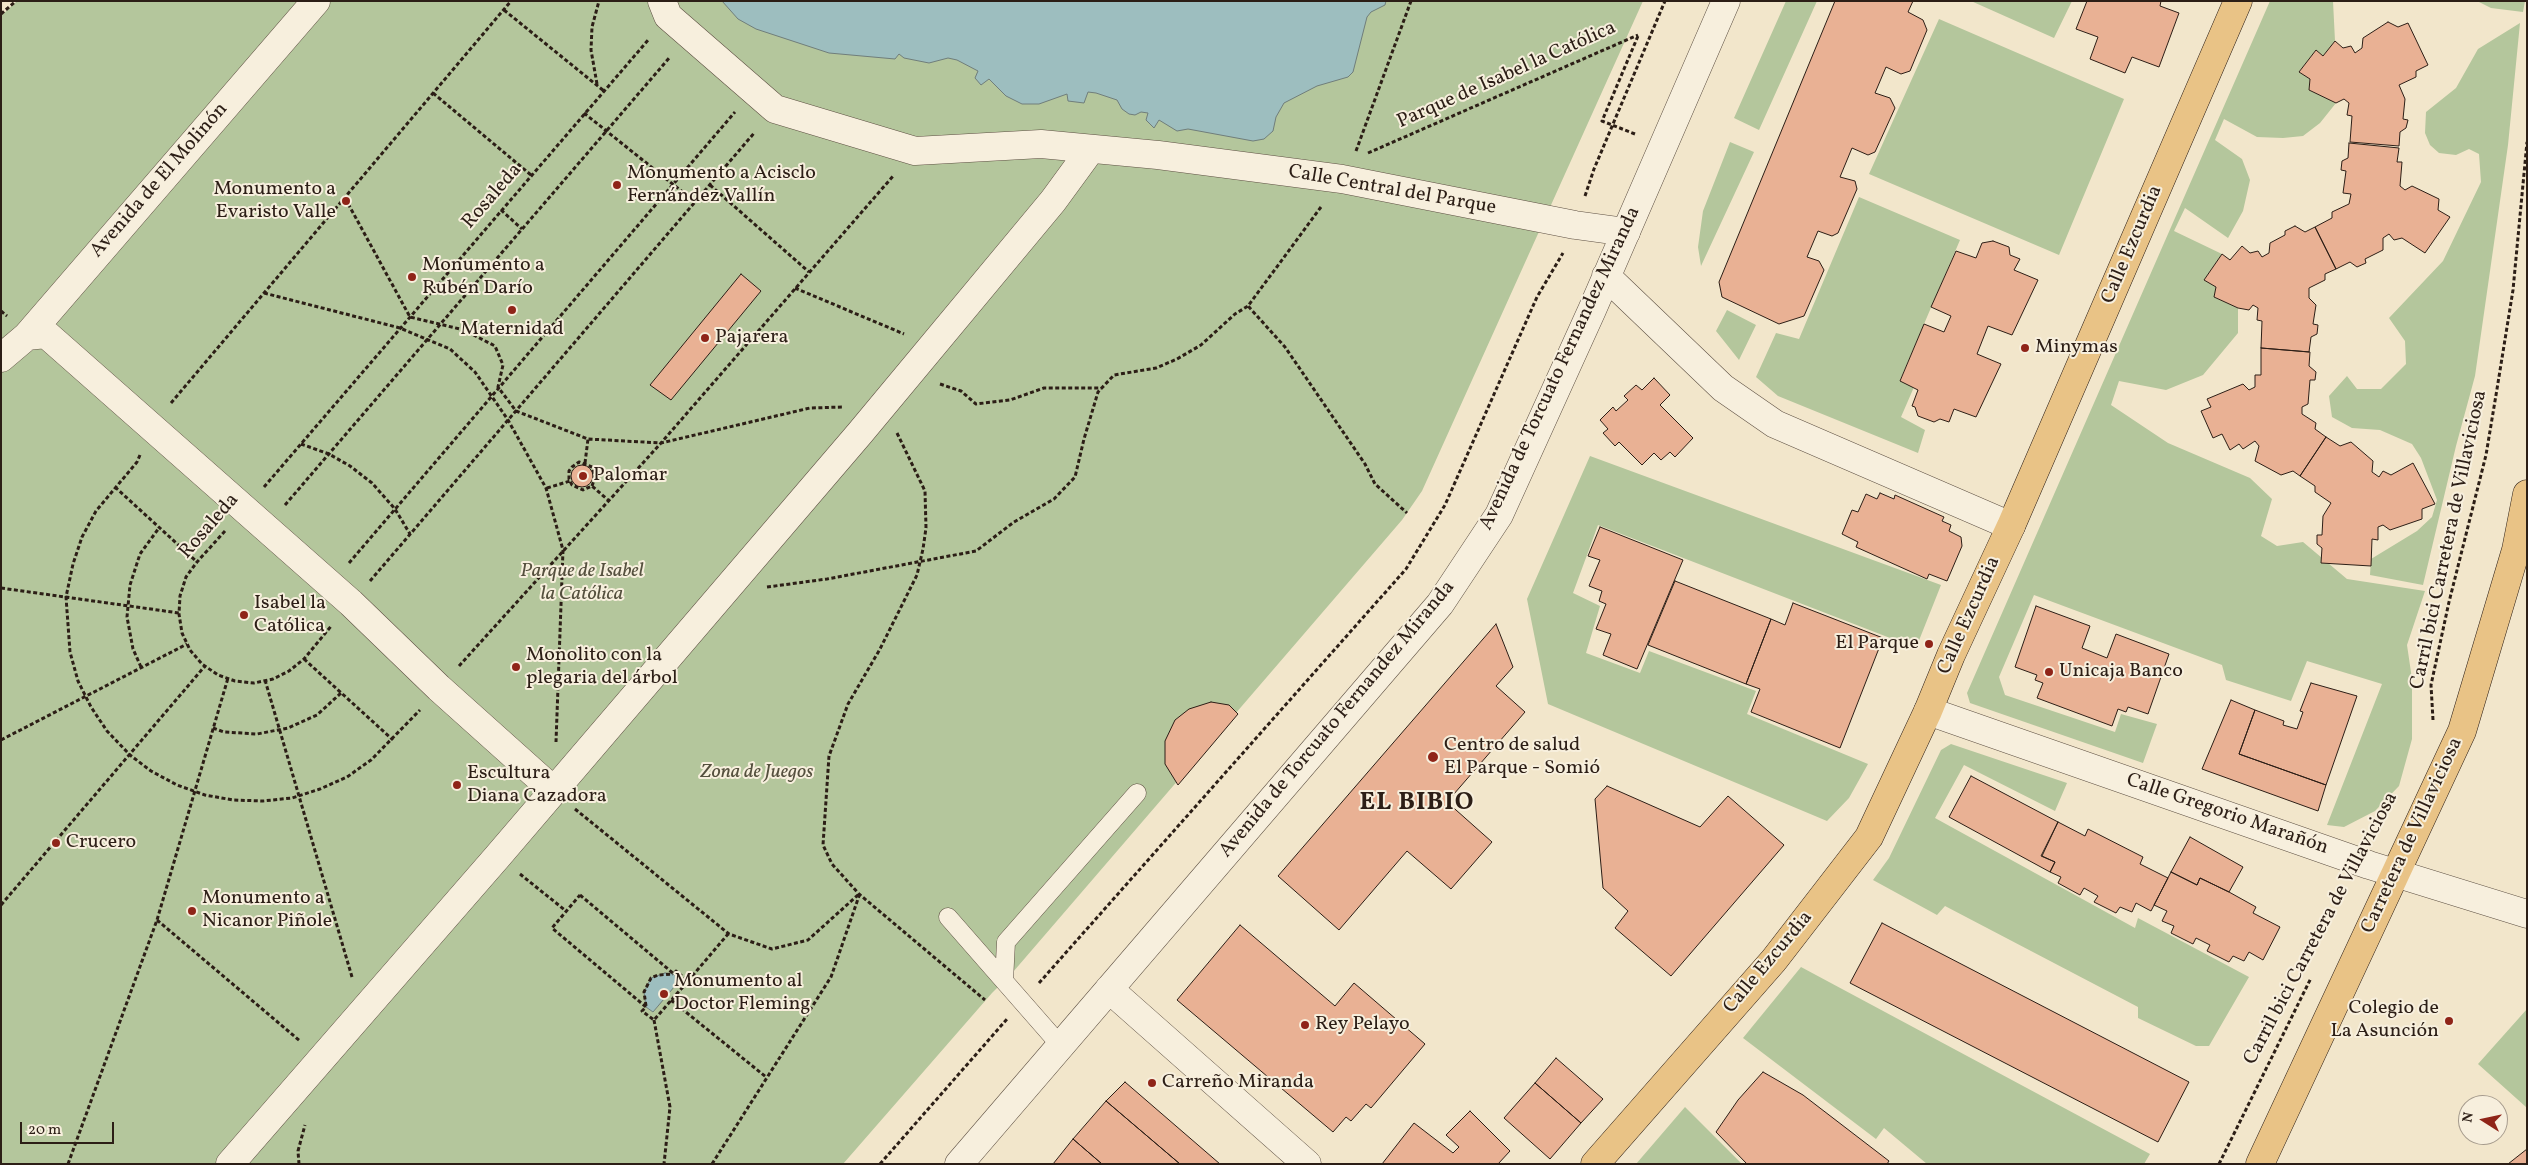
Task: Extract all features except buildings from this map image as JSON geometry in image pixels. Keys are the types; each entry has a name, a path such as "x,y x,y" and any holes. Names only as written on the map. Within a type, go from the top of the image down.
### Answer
{"main road":[{"name":"Calle Ezcurdia","path":"1595,1164 1774,960 1869,837 1928,712 1951,654 2011,526 2238,1"},
{"name":"Carretera de Villaviciosa","path":"2260,1164 2462,731 2516,550 2527,494"}],"street":[{"name":"Avenida de El Molinón","path":"1,358 26,336 316,1"},
{"name":"Avenida de Torcuato Fernandez Miranda","path":"959,1164 1440,604 1499,515 1626,232 1662,145 1726,1"},
{"path":"665,9 689,35 775,109 915,151"},
{"name":"Calle Central del Parque","path":"915,151 1041,144 1347,169 1575,225 1626,232"},
{"path":"230,1164 321,1058 363,1014 884,405 1053,202 1092,149"},
{"path":"1606,276 1723,388 1775,424 2011,526"},
{"path":"26,336 46,334 265,529 330,584 439,688 554,792"},
{"name":"Calle Gregorio Marañón","path":"1928,712 2396,874 2527,914"},
{"path":"1109,988 1307,1164"}],"lane":[{"path":"1004,981 1006,942 1137,793"},
{"path":"948,917 1060,1045"}],"path":[{"path":"1,14 16,1"},
{"path":"511,1 151,426 137,462 96,511 82,536 73,564 66,597 70,652 86,696 107,732 130,754 151,771 195,792 243,801 263,801 299,796 347,777 371,760 392,740 608,500 661,444 794,288 915,151"},
{"path":"597,85 591,50 592,27 599,1"},
{"path":"725,592 794,584 976,551 1014,522 1054,499 1075,477 1098,392 1114,375 1156,368 1177,359 1201,345 1235,314 1248,306 1347,169 1411,1"},
{"path":"880,1164 1406,569 1445,505 1537,297 1561,257 1575,225 1594,169 1665,1"},
{"name":"Rosaleda","path":"665,9 604,91 244,510 197,562 183,586 179,613 182,633 187,644 205,666 228,678 254,683 272,679 289,671 304,659 775,109"},
{"path":"504,10 604,91"},
{"path":"265,529 689,35"},
{"name":"Parque de Isabel la Católica","path":"1347,169 1638,35 1602,121 1612,126"},
{"path":"330,584 754,90"},
{"path":"433,93 531,175"},
{"path":"584,113 695,202"},
{"path":"1612,126 1662,145"},
{"name":"Carril bici Carretera de Villaviciosa","path":"2433,725 2431,685 2449,602 2486,455 2513,290 2527,142"},
{"path":"710,185 809,272"},
{"path":"345,198 410,317 464,330 495,346 503,365 498,387 516,411 588,439 661,444 810,408 884,405 925,491 926,528 917,575 880,649 848,704 829,756 823,845 832,864 860,894 987,1002"},
{"path":"501,210 522,229"},
{"path":"794,288 907,335 925,346 942,384"},
{"path":"264,293 400,328 450,349 475,372 508,420 546,488 563,550 556,743"},
{"path":"1248,306 1285,346 1365,464 1375,484 1407,512"},
{"path":"934,385 942,384 961,391 976,404 1010,400 1044,388 1102,388"},
{"path":"585,463 588,439"},
{"path":"301,444 329,454 372,482 395,509 410,534"},
{"path":"579,462 585,463 594,471 595,477 592,486 578,489 570,481 569,471 572,467 579,462"},
{"path":"546,488 570,481"},
{"path":"592,486 608,500"},
{"path":"115,488 197,562"},
{"path":"142,667 133,648 127,617 130,585 140,554 159,528"},
{"path":"1,588 179,613"},
{"path":"1,740 187,644"},
{"path":"304,659 392,740"},
{"path":"1,905 205,666"},
{"path":"68,1164 157,920 228,678"},
{"path":"265,680 363,1014"},
{"path":"213,728 224,732 256,734 280,730 317,715 341,693"},
{"path":"554,792 729,934 772,949 808,940 860,894"},
{"path":"498,856 566,911"},
{"path":"646,1007 552,928 580,894 674,974"},
{"path":"712,1164 831,977 860,894"},
{"path":"157,920 321,1058"},
{"path":"654,1020 729,934"},
{"path":"664,1164 670,1107 654,1020 642,1010 646,1007 644,992 651,978 658,974 674,974 676,970 688,981"},
{"name":"Carril bici Carretera de Villaviciosa","path":"2219,1164 2314,972"},
{"path":"671,1000 766,1077"},
{"path":"299,1164 298,1152 305,1124"}],"green space":[{"name":"Parque de Isabel la Católica","path":"17,1 1643,1 1422,491 1402,520 1013,972 992,993 843,1164 1,1164 1,16"},
{"path":"1786,1 1817,1 1759,130 1734,118"},
{"path":"1971,1 2072,1 2054,38"},
{"path":"2270,1 2333,1 2335,41 2323,56 2316,50 2299,72 2310,79 2309,90 2336,103 2320,123 2303,136 2283,138 2257,137 2224,119 2215,140 2242,159 2250,180 2243,211 2228,238 2185,208 2174,231 2222,254 2204,280 2216,287 2214,297 2238,308 2238,333 2203,375 2166,390 2119,381 2111,405 2168,443 2250,478 2272,499 2261,536 2277,546 2303,542 2347,579 2425,591 2407,645 2412,679 2412,739 2399,786 2375,811 2344,827 2327,825 2382,684 2307,661 2291,701 2226,680 2222,665 2034,595 1999,677 2005,695 2115,732 2121,714 2157,724 2143,763 1970,703 1967,693"},
{"path":"2477,1 2525,1 2523,12 2491,8"},
{"path":"1939,19 2124,99 2059,255 1869,174"},
{"path":"2520,23 2508,145 2475,376 2456,446 2423,585 2370,575 2371,559 2417,531 2432,517 2437,500 2421,458 2412,444 2380,430 2352,428 2332,417 2329,396 2347,376 2357,389 2381,389 2406,364 2405,341 2389,318 2443,261 2481,182 2479,154 2469,149 2456,155 2439,153 2430,145 2425,133 2426,112 2456,88 2478,49"},
{"path":"1730,142 1754,152 1701,266 1698,247 1703,211"},
{"path":"1859,197 1960,240 1900,380 1914,387 1901,417 1925,430 1918,453 1778,396 1756,377 1776,333 1799,339"},
{"path":"1727,310 1756,325 1739,360 1716,331"},
{"path":"1590,456 1941,585 1916,648 1598,525 1573,593 1600,606 1586,653 1640,673 1649,651 1756,691 1747,714 1868,764 1849,798 1827,821 1548,704 1527,599"},
{"path":"1951,744 2067,783 2055,811 1964,765 1935,818 2135,928 2138,918 2249,977 2209,1046 2196,1046 2138,1018 2138,1007 1945,906 1937,915 1873,880 1889,858 1941,750"},
{"path":"1801,967 2150,1154 2144,1164 1927,1164 1884,1128 1876,1139 1743,1038"},
{"path":"2527,1009 2527,1107 2526,1107 2478,1064"},
{"path":"1685,1107 1742,1164 1636,1164"}],"water":[{"path":"722,1 1386,1 1385,5 1371,12 1367,17 1353,72 1348,77 1317,86 1284,103 1276,117 1273,131 1264,139 1253,141 1188,129 1177,131 1159,120 1154,128 1146,120 1148,113 1129,114 1122,109 1117,100 1096,93 1088,92 1084,103 1068,101 1067,94 1039,104 1022,104 1006,96 989,79 981,85 975,78 978,71 957,60 948,58 929,63 904,58 899,54 895,59 829,53 756,29 738,19"},
{"path":"665,973 673,974 680,980 653,1012 646,1007 644,992 651,978"}],"place":[{"name":"Monumento a Acisclo Fernández Vallín","path":"617,185"},
{"name":"Monumento a Evaristo Valle","path":"346,201"},
{"name":"Monumento a Rubén Darío","path":"412,277"},
{"name":"Maternidad","path":"512,310"},
{"name":"Pajarera","path":"705,338"},
{"name":"Minymas","path":"2025,348"},
{"name":"Palomar","path":"583,476"},
{"name":"Isabel la Católica","path":"244,615"},
{"name":"El Parque","path":"1929,644"},
{"name":"Monolito con la plegaria del árbol","path":"516,667"},
{"name":"Unicaja Banco","path":"2049,672"},
{"name":"Centro de salud El Parque - Somió","path":"1433,757"},
{"name":"Escultura Diana Cazadora","path":"457,785"},
{"name":"Crucero","path":"56,843"},
{"name":"Monumento a Nicanor Piñole","path":"192,911"},
{"name":"Monumento al Doctor Fleming","path":"664,994"},
{"name":"Colegio de La Asunción","path":"2449,1021"},
{"name":"Rey Pelayo","path":"1305,1025"},
{"name":"Carreño Miranda","path":"1152,1083"}],"district":[{"name":"EL BIBIO","path":"1417,804"}],"park label":[{"name":"Zona de Juegos","path":"757,773"}]}
